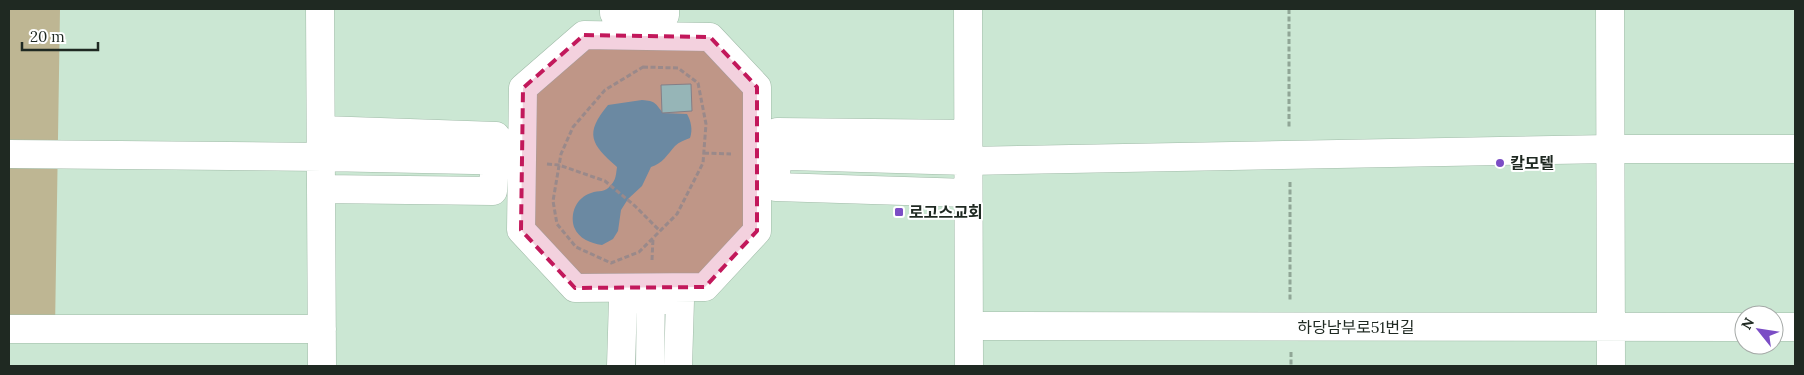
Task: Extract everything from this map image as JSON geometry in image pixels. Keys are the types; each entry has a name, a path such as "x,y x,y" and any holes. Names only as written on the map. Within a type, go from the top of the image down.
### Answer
{"street":[{"path":"320,9 322,366"},
{"path":"614,9 614,13 649,17 710,37 757,87 767,155 776,187 968,193"},
{"path":"968,9 969,366"},
{"path":"1610,9 1611,366"},
{"path":"649,17 584,35 523,88 521,230 575,288 651,294 680,300 678,366"},
{"path":"322,130 496,136 494,191 322,190"},
{"path":"622,366 623,299 705,287 756,232 767,155 777,132 968,134"},
{"path":"767,155 968,161 1610,149 1795,149"},
{"path":"9,154 322,156 522,161"},
{"path":"650,366 651,294"},
{"name":"하당남부로51번길","path":"968,326 1734,327"},
{"path":"9,329 322,330"}],"path":[{"path":"1289,9 1291,366"},
{"path":"643,67 678,68 698,83 706,124 703,163 677,214 660,230 639,252 611,264 576,247 556,224 553,201 561,154 573,127 605,90 643,67"},
{"path":"522,161 559,165 605,181 660,230"}],"highlighted area":[{"path":"584,35 710,37 757,87 757,231 705,287 575,288 521,230 523,88"}],"shaded area":[{"path":"9,9 60,9 55,329 9,329"},
{"path":"585,45 710,49 748,89 748,227 700,276 581,275 534,227 534,89"}],"water":[{"path":"642,100 655,103 663,113 687,114 691,126 690,138 682,141 662,161 651,167 642,186 628,199 621,210 618,231 613,239 602,245 589,242 579,235 574,227 573,216 575,207 581,198 586,195 609,188 615,179 617,167 596,145 593,131 600,115 608,105"}],"building":[{"path":"691,84 692,111 662,113 661,85"}],"place":[{"name":"칼모텔","path":"1500,163"},
{"name":"로고스교회","path":"899,212"}]}
